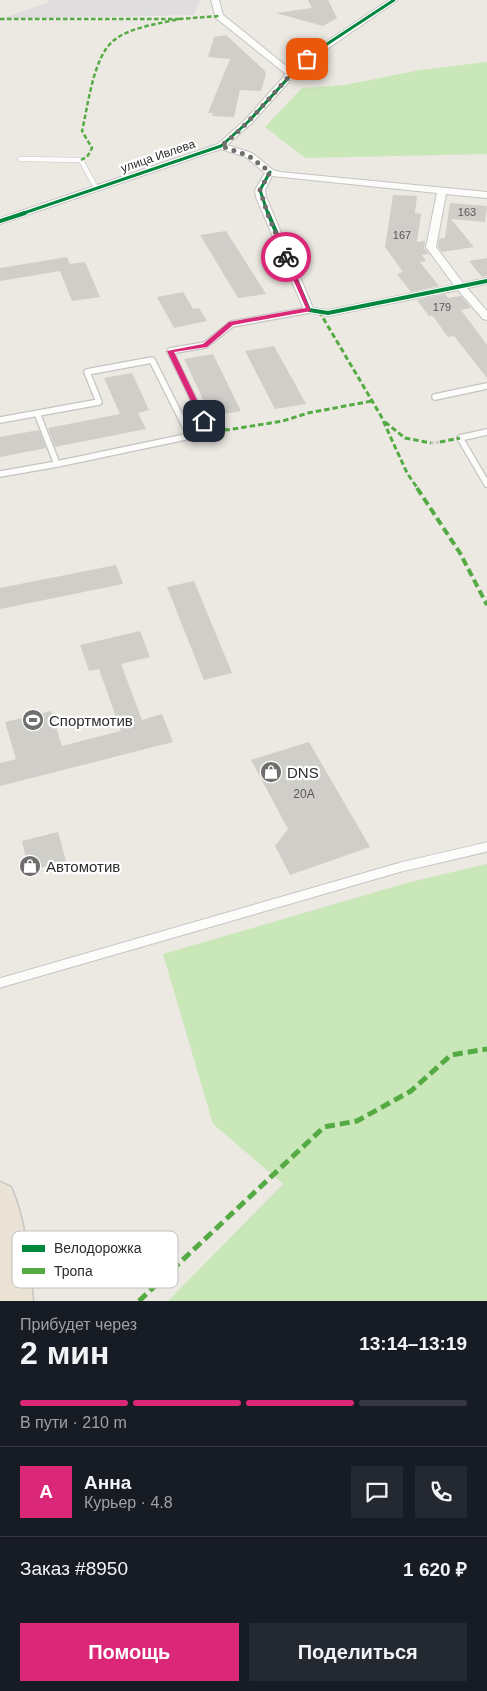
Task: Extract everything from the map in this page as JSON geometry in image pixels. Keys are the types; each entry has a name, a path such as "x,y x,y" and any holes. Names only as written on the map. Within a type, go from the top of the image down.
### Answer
{"highway":[{"path":"0,1198 12,1260"},
{"path":"15,1288 16,1301"}],"street":[{"path":"214,0 219,16 290,74"},
{"name":"улица Ивлева","path":"0,221 221,146 240,132 290,74 307,59 394,0"},
{"path":"221,146 249,156 270,172 279,175 487,195"},
{"path":"270,172 260,190 261,197 309,310 328,313 487,281"},
{"path":"442,191 431,246 460,286 487,317"}],"lane":[{"path":"20,159 81,160 96,188"},
{"path":"204,421 170,351 205,345 232,324 309,310"},
{"path":"0,420 98,402 86,372 152,360 190,436 0,474"},
{"path":"435,397 487,386"},
{"path":"38,413 57,464"},
{"path":"487,432 460,438 487,484"},
{"path":"0,983 401,867 487,847"}],"path":[{"path":"431,443 440,442"}],"shaded area":[{"path":"49,0 200,0 194,15 0,19 47,3"}],"green space":[{"path":"487,62 487,154 305,158 265,127 302,88 345,85 420,70"},
{"path":"487,864 487,1301 168,1301 283,1184 213,1124 163,954 410,882"}],"building":[{"path":"308,0 328,0 337,18 323,26 276,13 312,8"},
{"path":"226,35 266,74 261,91 240,90 234,117 212,116 213,113 208,113 230,59 208,57 214,37"},
{"path":"393,195 417,196 415,213 421,214 417,242 425,241 424,248 429,254 422,255 426,261 420,262 439,286 411,292 397,274 403,272 385,247"},
{"path":"450,203 487,206 485,222 451,219 474,247 442,252 438,247 439,239 445,238"},
{"path":"226,231 266,294 238,298 200,235"},
{"path":"67,257 70,264 85,262 100,297 72,301 60,271 0,281 0,268"},
{"path":"487,258 487,276 482,277 469,261"},
{"path":"183,292 193,309 199,308 207,321 174,328 157,297"},
{"path":"445,294 448,298 461,296 471,308 461,310 487,345 487,378 454,336 448,337 432,315 429,316 417,300"},
{"path":"274,346 306,404 275,409 245,351"},
{"path":"213,354 241,411 211,416 184,359"},
{"path":"132,373 149,410 138,413 146,429 55,447 48,428 120,414 104,378"},
{"path":"39,430 46,448 0,457 0,437"},
{"path":"116,565 123,584 0,609 0,588"},
{"path":"194,581 232,673 204,680 167,587"},
{"path":"140,631 150,657 121,664 142,720 162,714 173,742 0,786 0,763 16,759 5,722 51,711 62,746 121,731 99,669 89,671 80,645"},
{"path":"309,742 370,847 290,875 275,846 288,829 251,760"},
{"path":"58,832 66,861 29,871 22,841"}],"marked path":[{"path":"179,19 219,16"},
{"path":"0,19 179,19 118,37 107,48 97,70 82,131 92,148 87,157 81,160"},
{"path":"319,311 381,416 407,473 460,553 487,605"},
{"path":"184,425 204,421 227,430 283,421 308,413 372,401"},
{"path":"385,422 405,438 431,443"},
{"path":"440,442 460,438"},
{"path":"178,1264 324,1127 357,1121 411,1091 451,1055 487,1049"},
{"path":"139,1301 153,1288"}],"cycle path":[{"path":"0,221 221,146 249,121 301,64 327,44 394,0"},
{"path":"270,172 260,190 261,197 309,310 328,313 487,281"}],"way so far":[{"path":"286,257 261,197 260,190 270,172 249,156 221,146 240,132 290,74 307,59"}],"place":[{"name":"Спортмотив","path":"33,720"},
{"name":"DNS","path":"271,772"},
{"name":"Автомотив","path":"30,866"}],"route":[{"path":"204,421 170,351 205,345 232,324 309,310 286,257"}]}
